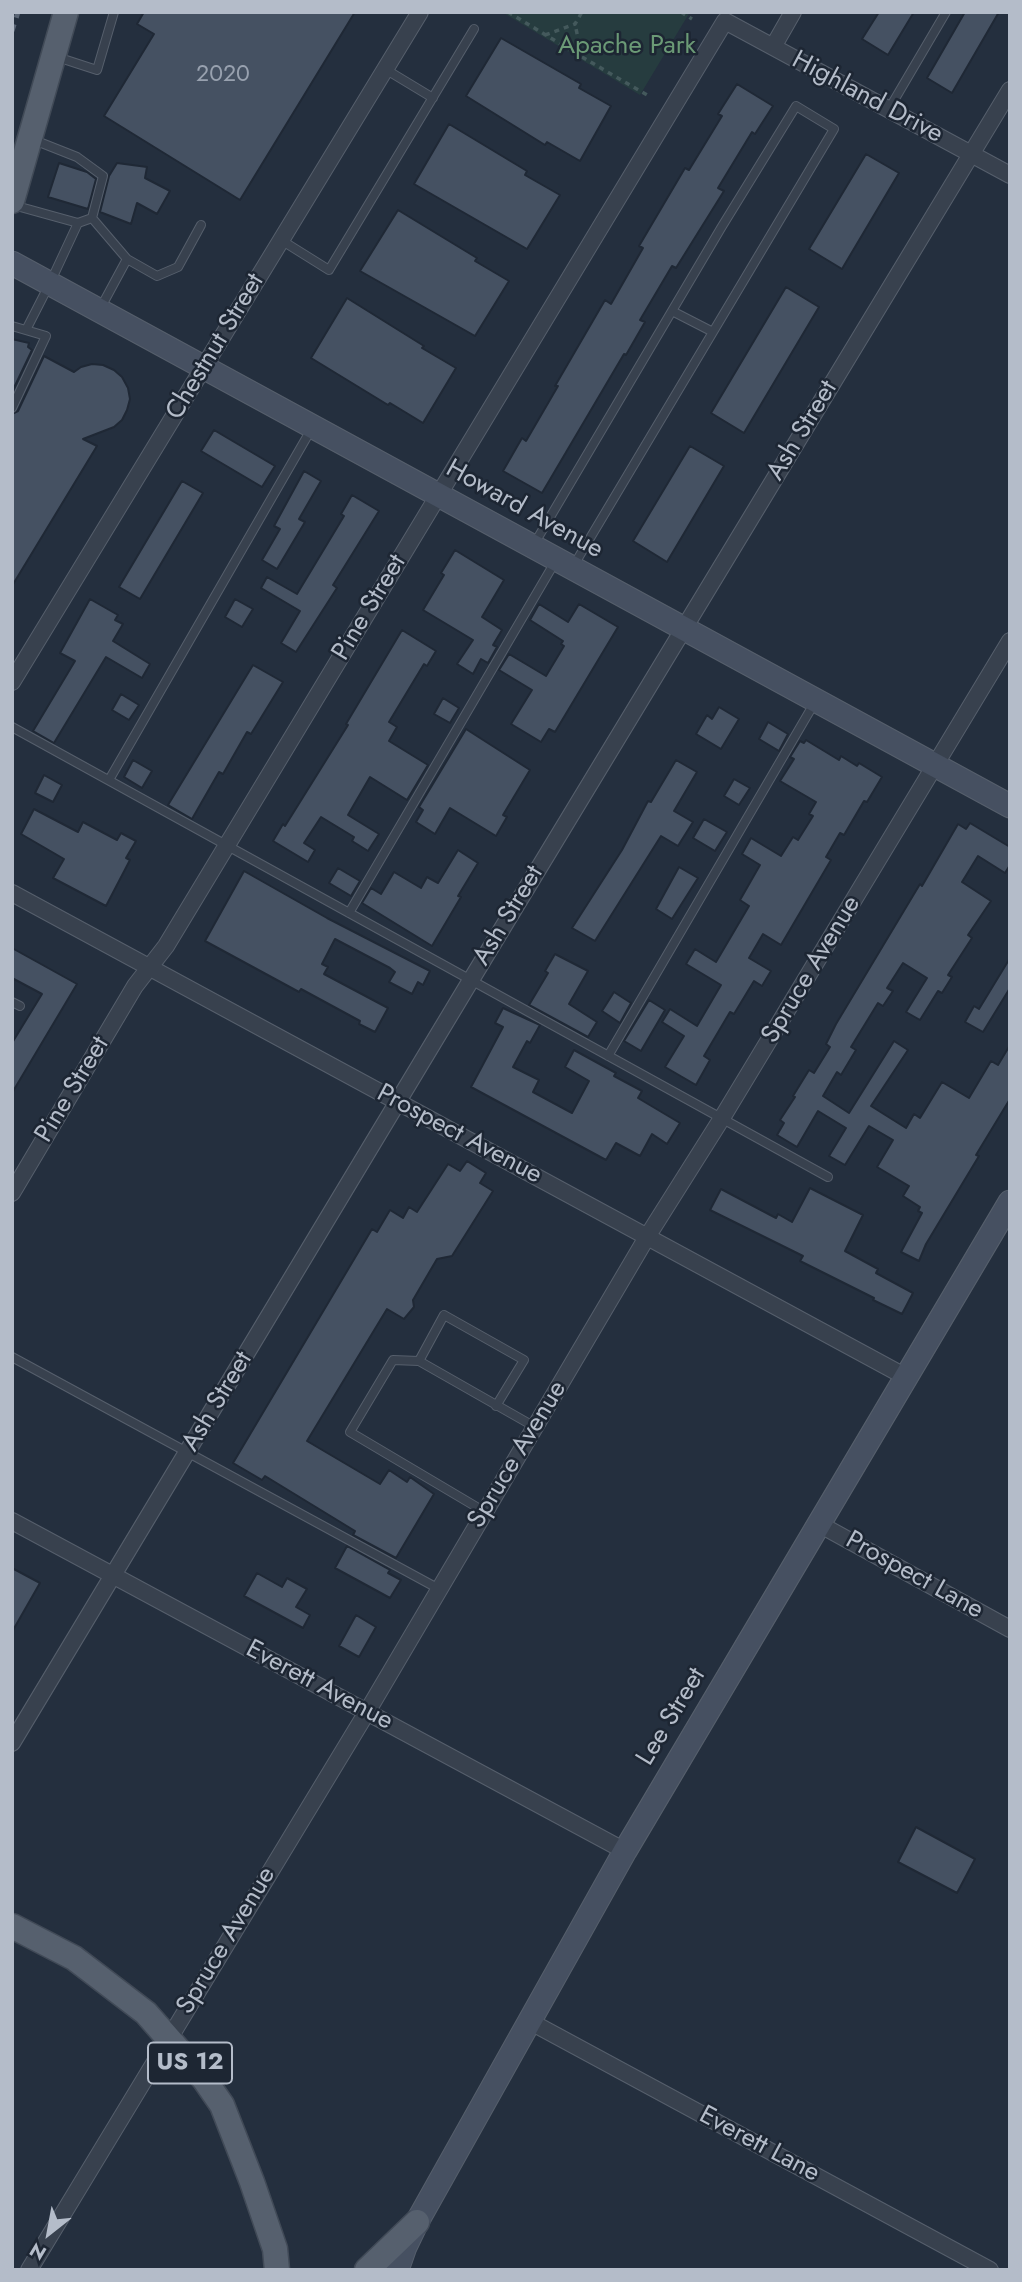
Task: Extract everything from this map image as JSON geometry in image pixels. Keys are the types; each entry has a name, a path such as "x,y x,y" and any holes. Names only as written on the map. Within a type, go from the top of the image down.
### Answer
{"main road":[{"path":"12,203 66,12"},
{"name":"Howard Avenue","path":"12,263 1010,806"},
{"name":"Lee Street","path":"397,2270 417,2222 625,1851 1010,1202"},
{"name":"US 12","path":"12,1926 74,1958 146,2013 204,2079 222,2105 275,2249 277,2270"},
{"path":"367,2270 417,2222"}],"street":[{"name":"Chestnut Street","path":"12,682 420,12"},
{"path":"773,47 793,12"},
{"name":"Highland Drive","path":"725,21 1010,175"},
{"name":"Pine Street","path":"12,1193 135,986 166,946 725,21"},
{"name":"Ash Street","path":"12,1743 1010,90"},
{"name":"Spruce Avenue","path":"29,2270 367,1712 647,1237 722,1118 1010,641"},
{"name":"Prospect Avenue","path":"12,893 906,1377"},
{"name":"Everett Avenue","path":"12,1521 625,1851"},
{"name":"Prospect Lane","path":"819,1524 1010,1629"},
{"name":"Everett Lane","path":"528,2021 990,2270"}],"lane":[{"path":"54,56 97,70 114,12"},
{"path":"889,109 946,12"},
{"path":"281,240 329,270 474,29"},
{"path":"385,69 433,98"},
{"path":"349,913 564,563 713,332 834,129 796,106 533,546"},
{"path":"30,139 77,157 103,176 92,218"},
{"path":"12,203 78,223 92,218"},
{"path":"92,218 127,259 157,276 178,267 201,225"},
{"path":"26,330 78,223"},
{"path":"99,310 127,259"},
{"path":"672,310 713,332"},
{"path":"12,326 46,337 12,408"},
{"path":"109,780 313,426"},
{"path":"608,1056 816,701"},
{"path":"12,727 828,1177"},
{"path":"419,1361 444,1315 524,1360 496,1406"},
{"path":"12,1357 439,1589"},
{"path":"485,1512 350,1432 393,1360 419,1361 535,1427"}],"path":[{"path":"508,12 647,95"},
{"path":"545,35 575,24 582,12"},
{"path":"681,12 692,19"},
{"path":"575,24 582,57"}],"green space":[{"name":"Apache Park","path":"502,12 690,12 640,95"}],"building":[{"path":"144,12 355,12 240,200 104,116 154,34 137,24"},
{"path":"879,12 914,12 888,55 862,39"},
{"path":"965,12 999,12 952,93 927,78"},
{"path":"501,38 581,84 579,88 611,106 580,161 547,142 545,145 466,96"},
{"path":"737,84 773,106 755,134 752,132 718,188 724,191 676,268 672,266 640,320 645,322 542,493 503,471 522,438 526,441 605,300 611,304 643,248 639,246 685,168 689,170 722,116 718,114"},
{"path":"449,124 527,171 525,175 560,195 527,249 414,184"},
{"path":"866,154 899,173 842,269 809,249"},
{"path":"59,163 87,172 96,179 88,209 48,197"},
{"path":"117,163 147,167 145,178 170,191 157,214 137,203 131,224 100,212 109,176"},
{"path":"398,210 477,258 475,261 509,281 475,336 360,271"},
{"path":"786,287 819,307 744,433 711,413"},
{"path":"347,298 456,368 423,423 311,358"},
{"path":"12,339 29,343 28,347 32,350 12,392"},
{"path":"44,356 74,372 92,364 114,370 122,377 130,399 122,420 114,427 83,439 97,446 12,586 12,414 18,411"},
{"path":"214,430 275,466 262,487 201,451"},
{"path":"690,446 724,466 667,562 633,541"},
{"path":"304,471 321,481 299,519 305,522 277,569 262,560 280,529 274,526"},
{"path":"182,481 203,493 140,599 119,587"},
{"path":"352,495 379,511 333,585 337,588 296,652 281,643 300,611 261,588 267,577 297,594 344,516 341,514"},
{"path":"455,550 504,580 482,617 502,630 493,645 497,647 488,663 481,659 473,674 457,664 473,640 423,610"},
{"path":"90,599 118,615 115,620 123,624 113,641 150,664 142,678 106,657 54,743 33,731 75,661 60,653"},
{"path":"235,599 253,609 242,627 225,617"},
{"path":"539,604 568,622 579,604 618,627 555,732 549,729 541,742 511,724 532,690 499,670 509,654 546,676 564,646 561,644 563,641 530,620"},
{"path":"402,630 436,651 427,666 424,664 389,722 397,727 389,741 428,765 407,800 370,777 348,815 379,834 368,851 352,841 354,837 321,817 304,843 315,850 308,862 273,841 348,725 346,724"},
{"path":"253,665 283,682 251,734 247,732 223,774 219,772 192,819 168,805"},
{"path":"121,694 139,705 129,720 112,710"},
{"path":"443,698 459,708 450,723 434,714"},
{"path":"719,707 739,719 721,749 696,734 707,715 712,719"},
{"path":"768,722 788,734 779,751 759,739"},
{"path":"466,729 530,770 503,815 507,817 496,836 450,808 435,834 416,822 423,810 419,807"},
{"path":"806,740 839,760 841,756 857,766 859,763 882,777 844,835 840,833 826,857 831,860 781,945 763,934 749,958 771,971 762,986 754,981 734,1014 730,1012 704,1056 710,1060 696,1085 665,1067 684,1036 662,1022 670,1009 697,1026 721,985 686,964 695,949 716,962 749,906 740,900 760,865 742,854 751,838 781,856 793,837 798,840 813,816 809,814 816,802 780,781 794,759 790,757 800,741 804,743"},
{"path":"133,760 152,771 142,788 124,777"},
{"path":"676,760 697,772 674,811 693,822 678,846 661,836 595,941 572,928 622,850 648,801 651,802"},
{"path":"44,775 62,785 53,802 35,793"},
{"path":"734,779 750,788 739,805 724,796"},
{"path":"34,809 78,832 83,822 117,840 121,833 136,841 126,858 130,860 106,906 53,878 64,859 21,834"},
{"path":"704,819 727,832 715,851 693,838"},
{"path":"970,823 1010,847 1010,865 1005,873 978,856 962,882 991,901 968,935 972,938 948,975 952,977 942,993 938,991 920,1020 906,1012 927,978 903,963 887,988 893,991 883,1006 878,1003 851,1047 856,1050 841,1075 837,1072 823,1096 849,1113 894,1041 908,1050 871,1106 906,1128 914,1114 920,1118 942,1082 969,1098 991,1061 998,1065 1010,1045 1010,1099 926,1244 919,1261 901,1252 922,1213 918,1211 920,1207 903,1196 909,1186 877,1167 893,1140 869,1126 845,1165 829,1156 846,1128 818,1111 797,1147 777,1135 784,1123 780,1120 795,1097 793,1096 809,1070 814,1073 830,1047 826,1044 836,1024 920,884 922,886 958,824 966,829"},
{"path":"458,850 478,863 432,946 362,903 371,888 381,894 394,872 421,888 427,877 438,883"},
{"path":"679,867 698,878 672,919 656,909"},
{"path":"338,868 360,881 351,896 329,883"},
{"path":"244,871 430,971 423,985 418,982 412,994 389,982 395,972 390,968 335,939 322,964 328,967 324,974 388,1008 375,1032 301,989 299,992 205,941"},
{"path":"12,948 77,984 12,1093 12,1043 42,994 12,978"},
{"path":"555,954 588,971 569,1004 597,1022 588,1037 529,1005 548,973 545,971"},
{"path":"1010,958 1010,988 983,1032 965,1022 974,1006 979,1009"},
{"path":"614,992 631,1003 620,1023 602,1011"},
{"path":"649,1000 665,1010 641,1051 624,1041"},
{"path":"503,1008 540,1025 530,1043 527,1041 513,1067 539,1080 533,1092 572,1113 589,1081 565,1067 574,1050 616,1073 614,1076 642,1091 638,1098 680,1123 667,1144 652,1134 640,1156 616,1143 606,1160 471,1087 503,1027 495,1023"},
{"path":"467,1161 486,1173 480,1183 493,1191 452,1256 437,1259 413,1300 414,1307 404,1319 387,1309 307,1441 380,1484 389,1470 407,1482 410,1477 434,1494 396,1558 353,1535 355,1531 265,1476 262,1480 233,1463 372,1229 377,1232 390,1210 403,1218 409,1207 417,1212 448,1164 460,1171"},
{"path":"810,1188 863,1215 845,1251 878,1269 876,1273 913,1293 902,1314 800,1261 803,1256 710,1210 721,1189 776,1218 778,1214 792,1222"},
{"path":"347,1546 390,1570 388,1573 401,1580 390,1598 335,1568"},
{"path":"12,1568 40,1583 12,1632"},
{"path":"257,1573 282,1587 287,1578 307,1589 296,1607 310,1615 303,1628 244,1596"},
{"path":"356,1615 376,1627 359,1657 339,1646"},
{"path":"916,1827 975,1859 957,1893 898,1862"}],"railway":[{"path":"12,31 18,12"}]}
